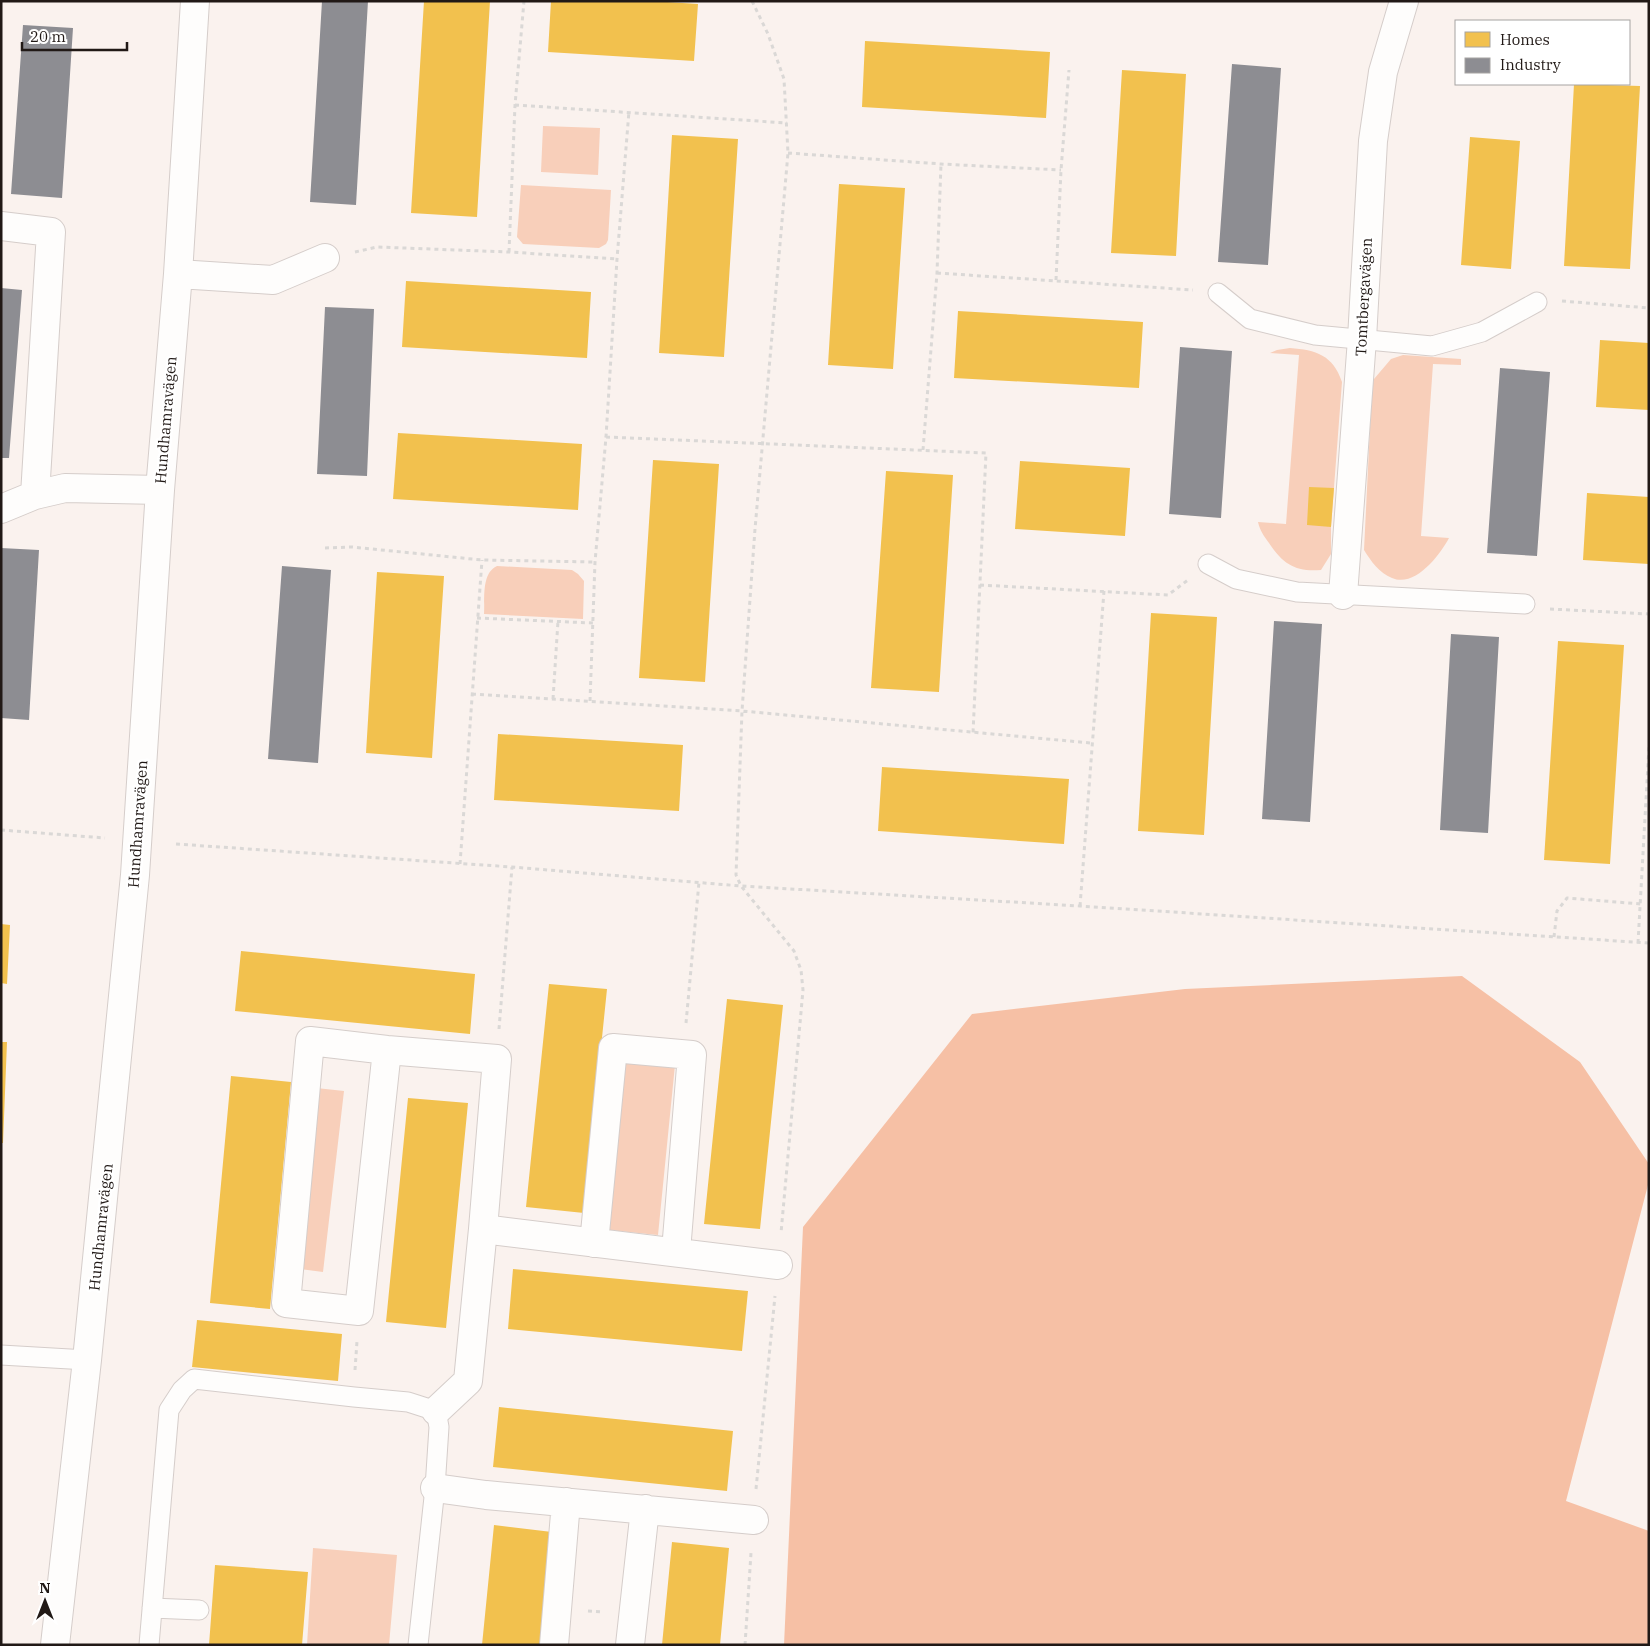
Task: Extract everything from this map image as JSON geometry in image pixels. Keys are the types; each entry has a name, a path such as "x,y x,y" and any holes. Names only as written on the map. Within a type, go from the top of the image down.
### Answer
{"street":[{"name":"Hundhamravägen","path":"55,1645 88,1360 136,875 160,490 178,274 195,1"},
{"name":"Tomtbergavägen","path":"1343,595 1362,339 1374,141 1383,72 1404,1"},
{"path":"1,226 50,232 35,495"},
{"path":"178,274 273,280 325,258"},
{"path":"1,509 35,495 64,488 160,490"},
{"path":"387,1050 359,1311 286,1303 310,1041 387,1050 497,1059 484,1229 468,1380 436,1411"},
{"path":"594,1243 614,1048 683,1054 692,1055 676,1251"},
{"path":"484,1229 778,1265"},
{"path":"434,1488 754,1520"},
{"path":"554,1645 566,1502"},
{"path":"630,1645 645,1509"}],"lane":[{"path":"1218,292 1250,319 1315,335 1432,346 1482,332 1537,302"},
{"path":"1208,564 1236,579 1297,592 1525,604"},
{"path":"1,1356 88,1360"},
{"path":"149,1645 169,1410 182,1390 194,1379 408,1402 436,1411 439,1427 418,1645"},
{"path":"152,1608 199,1610"}],"path":[{"path":"509,252 515,105 524,1"},
{"path":"741,886 736,875 742,711 755,530 788,153 784,79 768,34 752,1"},
{"path":"1056,280 1061,170 1069,70"},
{"path":"515,105 787,123"},
{"path":"590,701 595,562 606,437 617,259 629,112"},
{"path":"788,153 1061,170"},
{"path":"923,450 937,273 941,164"},
{"path":"325,258 377,247 509,252 617,259"},
{"path":"937,273 1218,292"},
{"path":"1537,302 1546,300 1649,308"},
{"path":"606,437 986,453 973,733"},
{"path":"325,548 352,547 482,560 595,562"},
{"path":"460,864 482,560"},
{"path":"980,585 1168,595 1208,564"},
{"path":"1080,906 1104,591"},
{"path":"1525,604 1554,610 1649,614"},
{"path":"478,618 593,623"},
{"path":"553,699 558,621"},
{"path":"472,694 742,711 1091,743"},
{"path":"1638,943 1649,746"},
{"path":"1,830 108,838"},
{"path":"176,844 512,867 741,886 1649,943"},
{"path":"497,1059 512,867"},
{"path":"683,1054 699,882"},
{"path":"1554,937 1557,911 1567,898 1641,904"},
{"path":"354,1397 359,1311"},
{"path":"558,1608 633,1614"}],"shaded area":[{"path":"543,126 600,128 598,175 541,172"},
{"path":"521,185 611,190 608,240 606,244 599,248 523,244 517,237"},
{"path":"1290,348 1308,350 1322,356 1334,366 1342,382 1331,527 1331,554 1321,570 1304,570 1290,565 1279,556 1265,538 1258,522 1286,524 1299,355 1270,353"},
{"path":"1403,355 1461,359 1461,365 1433,364 1421,536 1449,538 1440,553 1426,568 1418,574 1401,580 1392,578 1379,570 1364,550 1372,387 1374,379 1391,359"},
{"path":"497,566 572,570 584,581 583,619 484,614 486,581 488,574"},
{"path":"1462,976 1580,1062 1649,1164 1649,1181 1566,1501 1649,1531 1649,1645 784,1645 803,1227 972,1014 1185,989"},
{"path":"626,1060 675,1065 658,1235 609,1230"},
{"path":"298,1086 344,1091 323,1272 277,1266"},
{"path":"313,1548 397,1555 389,1645 307,1645"}],"building: Homes":[{"path":"424,1 490,1 477,217 411,213"},
{"path":"551,1 652,1 698,4 694,61 548,52"},
{"path":"865,41 1050,52 1046,118 862,107"},
{"path":"1122,70 1186,74 1176,256 1111,253"},
{"path":"1574,85 1640,86 1630,269 1564,266"},
{"path":"672,135 738,139 724,357 659,353"},
{"path":"1470,137 1520,141 1511,269 1461,265"},
{"path":"839,184 905,188 893,369 828,365"},
{"path":"406,281 591,292 587,358 402,347"},
{"path":"958,311 1143,322 1139,388 954,378"},
{"path":"1600,340 1649,343 1649,410 1596,407"},
{"path":"398,433 582,444 578,510 393,499"},
{"path":"653,460 719,464 705,682 639,678"},
{"path":"1020,461 1130,468 1125,536 1015,529"},
{"path":"886,471 953,475 939,692 871,688"},
{"path":"1309,487 1334,488 1331,527 1307,525"},
{"path":"1587,493 1649,497 1649,564 1583,560"},
{"path":"377,572 444,576 432,758 366,753"},
{"path":"1151,613 1217,617 1204,835 1138,831"},
{"path":"1558,641 1624,645 1610,864 1544,860"},
{"path":"498,734 683,745 679,811 494,800"},
{"path":"882,767 1069,779 1064,844 878,831"},
{"path":"1,924 10,925 7,984 1,983"},
{"path":"241,951 475,974 470,1034 235,1011"},
{"path":"549,984 607,989 584,1213 526,1207"},
{"path":"727,999 783,1005 760,1229 704,1224"},
{"path":"1,1042 7,1042 3,1143 1,1143"},
{"path":"231,1076 291,1082 270,1309 210,1303"},
{"path":"408,1098 468,1103 446,1328 386,1322"},
{"path":"513,1269 748,1291 742,1351 508,1329"},
{"path":"197,1320 342,1334 338,1381 192,1367"},
{"path":"499,1407 733,1431 727,1491 493,1467"},
{"path":"494,1525 552,1532 540,1645 482,1645"},
{"path":"672,1542 729,1548 720,1645 662,1645"},
{"path":"215,1565 308,1572 302,1645 209,1645"}],"building: Industry":[{"path":"322,1 368,1 356,205 310,202"},
{"path":"23,25 73,28 62,198 11,194"},
{"path":"1232,64 1281,68 1268,265 1218,262"},
{"path":"1,288 22,290 9,458 1,458"},
{"path":"325,307 374,309 367,476 317,474"},
{"path":"1180,347 1232,351 1221,518 1169,514"},
{"path":"1500,368 1550,372 1537,556 1487,553"},
{"path":"1,548 39,550 29,720 1,718"},
{"path":"282,566 331,570 318,763 268,759"},
{"path":"1274,621 1322,624 1310,822 1262,819"},
{"path":"1451,634 1499,637 1488,833 1440,830"}]}
